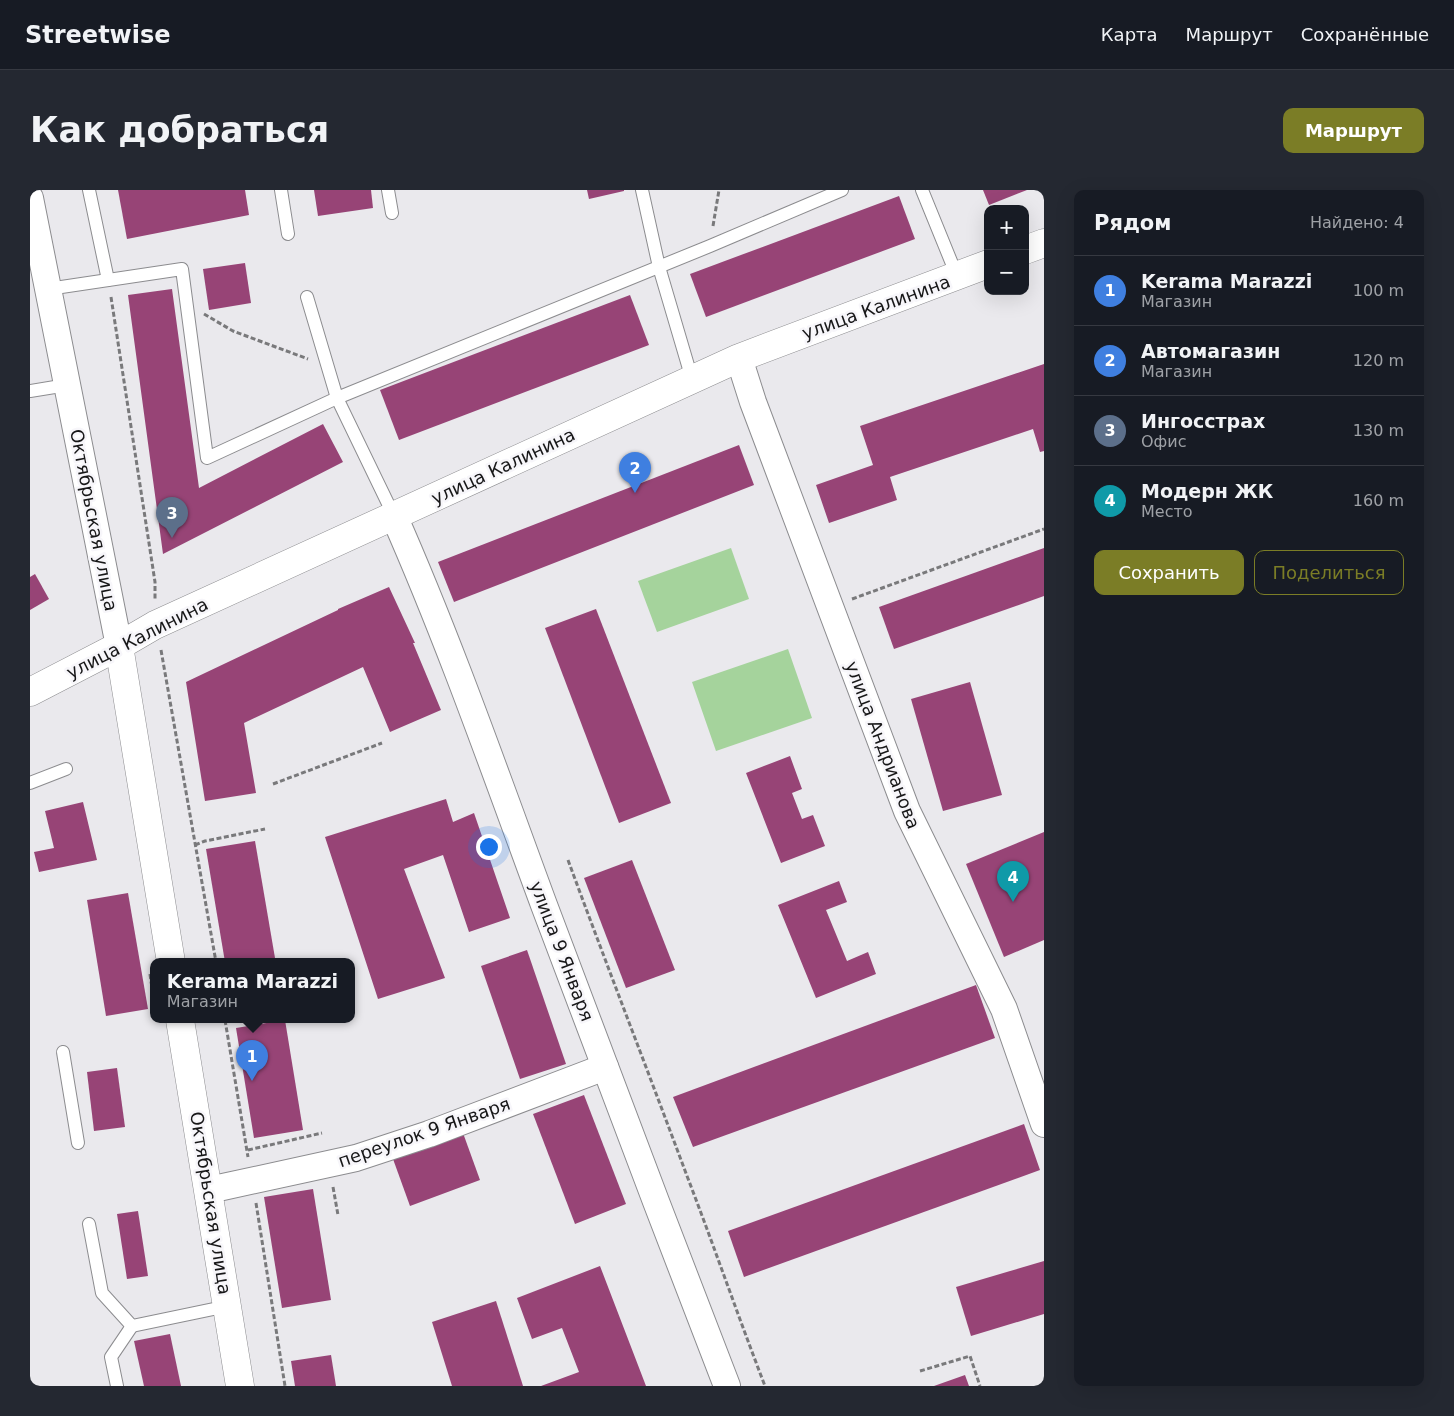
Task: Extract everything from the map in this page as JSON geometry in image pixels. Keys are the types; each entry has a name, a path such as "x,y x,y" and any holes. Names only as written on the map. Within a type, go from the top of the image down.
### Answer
{"main road":[{"path":"1029,249 1044,243"},
{"name":"улица Калинина","path":"30,692 156,625 692,379 739,358 984,266"},
{"name":"Октябрьская улица","path":"119,646 170,958"},
{"name":"Октябрьская улица","path":"181,1023 240,1386"}],"street":[{"name":"Октябрьская улица","path":"30,198 119,646"},
{"name":"улица Андрианова","path":"739,358 907,811 1004,1009 1044,1124"},
{"name":"улица 9 Января","path":"394,516 412,556 488,753 727,1386"},
{"name":"переулок 9 Января","path":"209,1190 356,1158 429,1134 605,1067"}],"lane":[{"path":"89,190 108,280"},
{"path":"281,190 288,234"},
{"path":"388,190 392,213"},
{"path":"642,190 659,267 692,379"},
{"path":"48,289 182,269 207,458 337,398 710,246 842,190"},
{"path":"922,190 957,276"},
{"path":"307,297 337,398 394,516"},
{"path":"30,391 67,385"},
{"path":"30,784 66,770"},
{"path":"63,1052 78,1143"},
{"path":"90,1224 102,1293 132,1326"},
{"path":"117,1386 111,1357 132,1326 228,1306"}],"path":[{"path":"710,246 719,190"},
{"path":"108,280 155,582"},
{"path":"186,304 233,332 327,365"},
{"path":"846,600 1044,529"},
{"path":"164,666 215,958"},
{"path":"273,784 382,743"},
{"path":"195,845 205,841 265,829"},
{"path":"568,860 688,1176 734,1308 765,1386"},
{"path":"227,1023 285,1386"},
{"path":"248,1150 322,1133"},
{"path":"329,1164 338,1215"},
{"path":"920,1371 970,1356 980,1386"}],"green space":[{"path":"731,548 749,599 657,632 638,581"},
{"path":"788,649 812,718 716,751 692,682"}],"building":[{"path":"118,190 245,190 249,215 127,239"},
{"path":"314,190 371,190 373,208 318,216"},
{"path":"587,190 624,190 624,191 589,199"},
{"path":"983,190 1027,190 989,205"},
{"path":"899,196 915,239 706,317 690,274"},
{"path":"245,263 251,303 209,310 203,269"},
{"path":"172,289 199,488 323,424 343,462 163,554 128,295"},
{"path":"630,295 649,345 399,440 380,390"},
{"path":"1044,364 1044,451 1040,452 1033,429 890,477 897,500 829,523 816,485 873,465 860,426"},
{"path":"739,445 754,485 454,602 438,562"},
{"path":"1044,548 1044,596 894,649 879,607"},
{"path":"35,574 49,599 30,610 30,577"},
{"path":"389,587 415,643 413,643 441,710 390,732 363,667 244,723 256,793 205,801 186,682 338,609"},
{"path":"596,609 671,803 619,823 545,628"},
{"path":"970,682 1002,795 943,811 911,699"},
{"path":"790,756 802,789 792,793 802,819 813,815 825,846 781,863 746,773"},
{"path":"446,799 453,822 474,813 510,918 469,932 443,855 404,869 445,978 378,999 325,837"},
{"path":"83,802 97,860 39,872 34,852 54,848 45,811"},
{"path":"1044,832 1044,940 1004,957 966,864"},
{"path":"255,841 275,958 224,958 206,849"},
{"path":"632,860 675,970 626,988 584,878"},
{"path":"839,881 847,902 826,910 847,961 868,952 876,974 816,998 778,905"},
{"path":"128,893 148,1009 106,1016 87,900"},
{"path":"527,950 566,1064 520,1079 481,966"},
{"path":"976,985 995,1038 693,1147 673,1097"},
{"path":"267,1023 285,1023 303,1130 254,1138 236,1028"},
{"path":"117,1068 125,1127 94,1131 87,1072"},
{"path":"584,1095 626,1204 575,1224 533,1114"},
{"path":"1024,1124 1040,1170 744,1277 728,1231"},
{"path":"463,1133 480,1180 410,1206 393,1159"},
{"path":"313,1189 331,1300 282,1308 264,1197"},
{"path":"138,1211 148,1276 127,1279 117,1214"},
{"path":"1044,1261 1044,1314 971,1336 956,1287"},
{"path":"600,1266 646,1386 541,1386 579,1372 562,1328 532,1339 517,1298"},
{"path":"496,1301 523,1386 452,1386 432,1322"},
{"path":"170,1334 181,1386 144,1386 134,1341"},
{"path":"331,1355 336,1386 295,1386 291,1361"},
{"path":"965,1375 969,1386 934,1386"}],"place":[{"name":"Автомагазин","path":"635,493"},
{"name":"Ингосстрах","path":"172,538"},
{"name":"Модерн ЖК","path":"1013,902"},
{"name":"Kerama Marazzi","path":"252,1081"}]}
